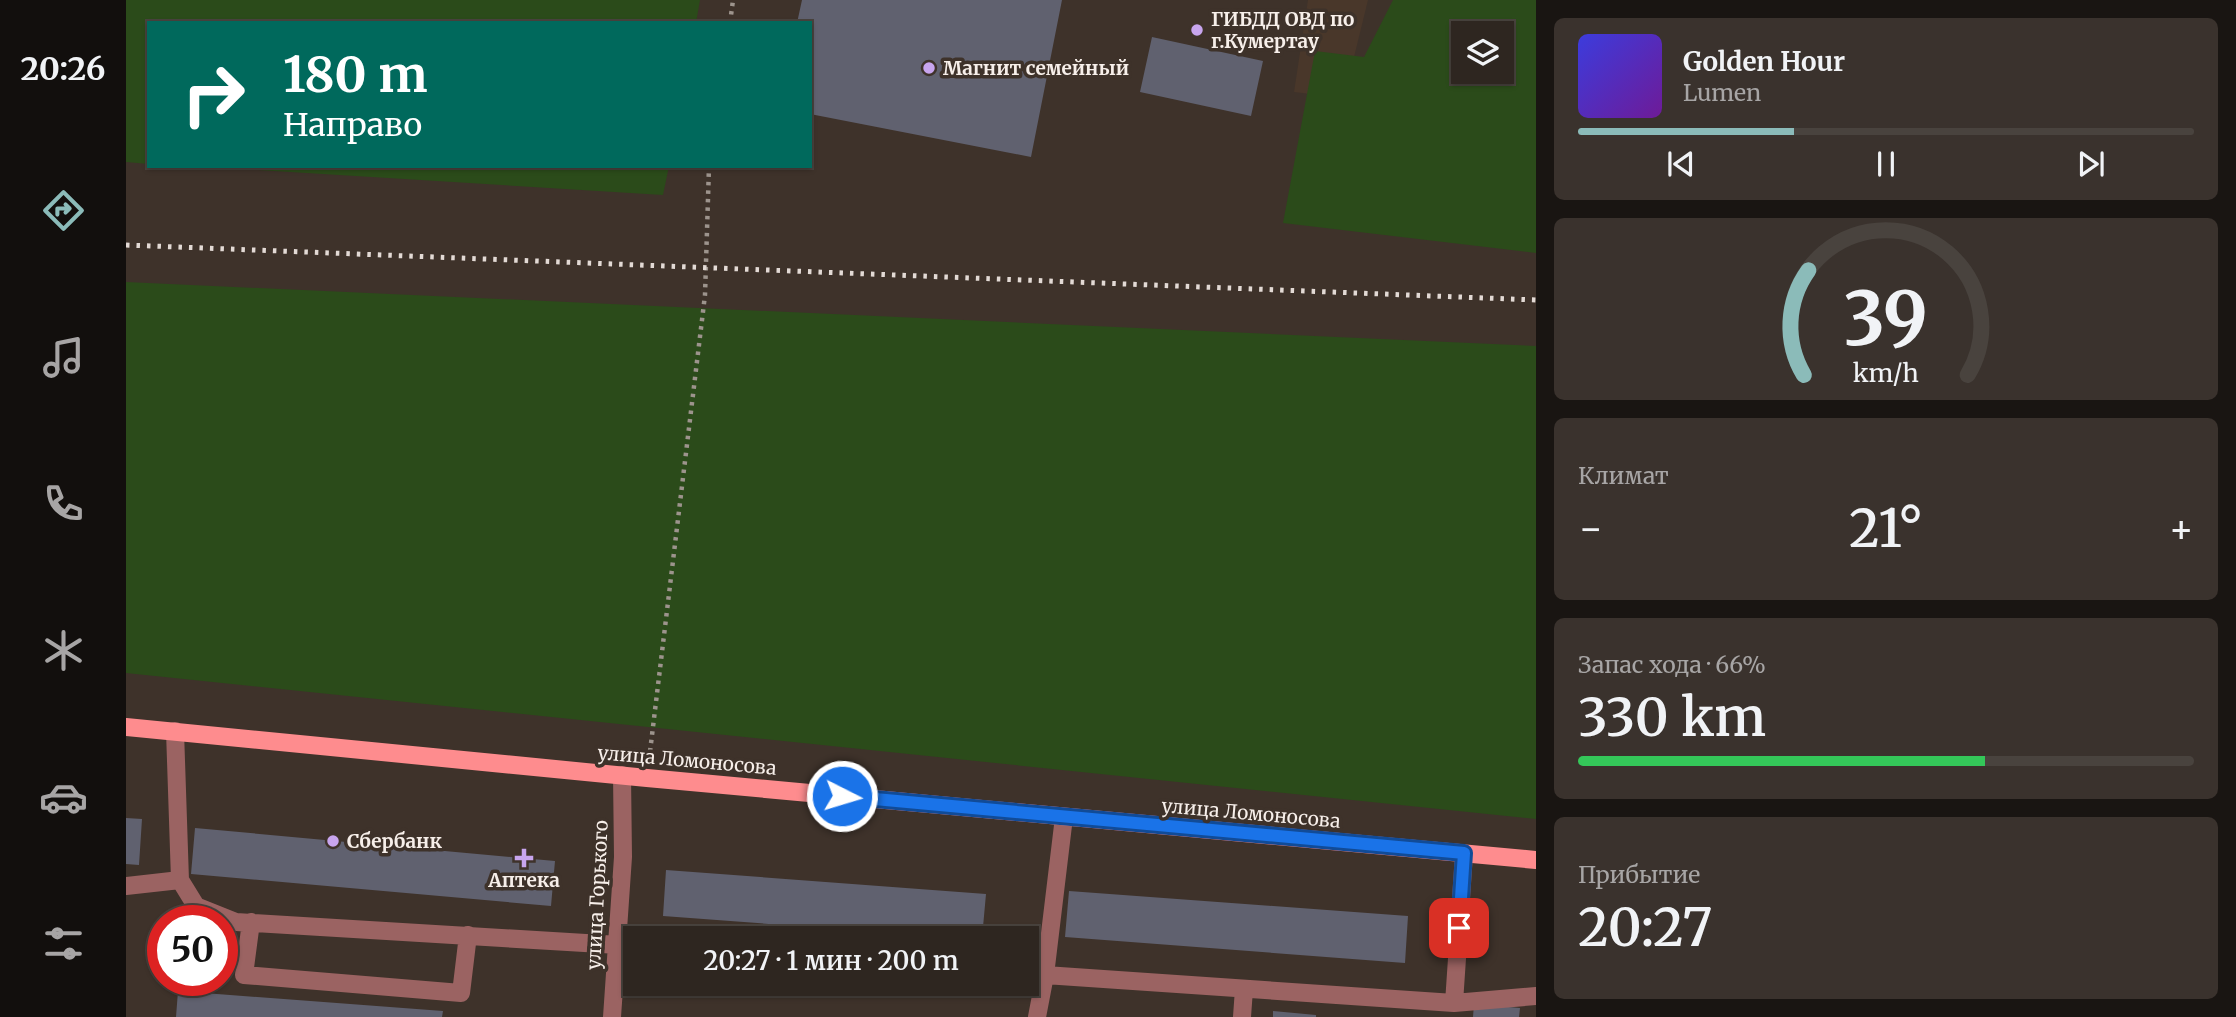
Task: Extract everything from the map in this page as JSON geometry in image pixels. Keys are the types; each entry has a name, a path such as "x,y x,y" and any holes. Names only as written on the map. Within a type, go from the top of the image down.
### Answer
{"main road":[{"name":"улица Ломоносова","path":"126,727 1536,860"}],"street":[{"path":"175,731 180,880 197,906 236,922 623,945"},
{"name":"улица Горького","path":"612,1017 623,857 622,775"},
{"path":"1039,958 1064,817"},
{"path":"1454,1003 1464,853"},
{"path":"126,886 180,880"},
{"path":"251,922 244,975 461,993 468,935"},
{"path":"1039,975 1454,1003 1536,996"},
{"path":"1242,1017 1244,989"},
{"path":"1036,996 1037,1017"}],"path":[{"path":"730,21 733,0"},
{"path":"647,778 705,295 709,168"}],"shaded area":[{"path":"1308,0 1368,0 1344,98 1294,92"}],"green space":[{"path":"126,0 700,0 696,21 147,21 147,164 126,162"},
{"path":"1393,0 1536,0 1536,253 1283,223 1315,51 1364,57"},
{"path":"224,168 669,168 663,195"},
{"path":"126,282 1536,346 1536,819 126,673"}],"building":[{"name":"Магнит семейный","path":"802,0 1062,0 1031,157 812,114 812,21 797,21"},
{"path":"1152,37 1263,61 1251,116 1140,92"},
{"path":"126,818 142,819 139,865 126,864"},
{"path":"195,828 555,861 551,906 191,874"},
{"path":"666,870 986,894 983,926 796,926 663,916"},
{"path":"1069,891 1408,916 1405,963 1065,937"},
{"path":"178,996 238,996 443,1011 442,1017 176,1017"},
{"path":"1474,1004 1520,1008 1519,1017 1473,1017"},
{"path":"1273,1011 1316,1015 1316,1017 1273,1017"}],"railway":[{"path":"126,245 1536,300"}],"place":[{"name":"ГИБДД ОВД по г.Кумертау","path":"1197,30"},
{"name":"Магнит семейный","path":"929,68"},
{"name":"Сбербанк","path":"333,841"},
{"name":"Аптека","path":"524,858"}],"route":[{"path":"842,796 1464,853 1459,928"}]}
